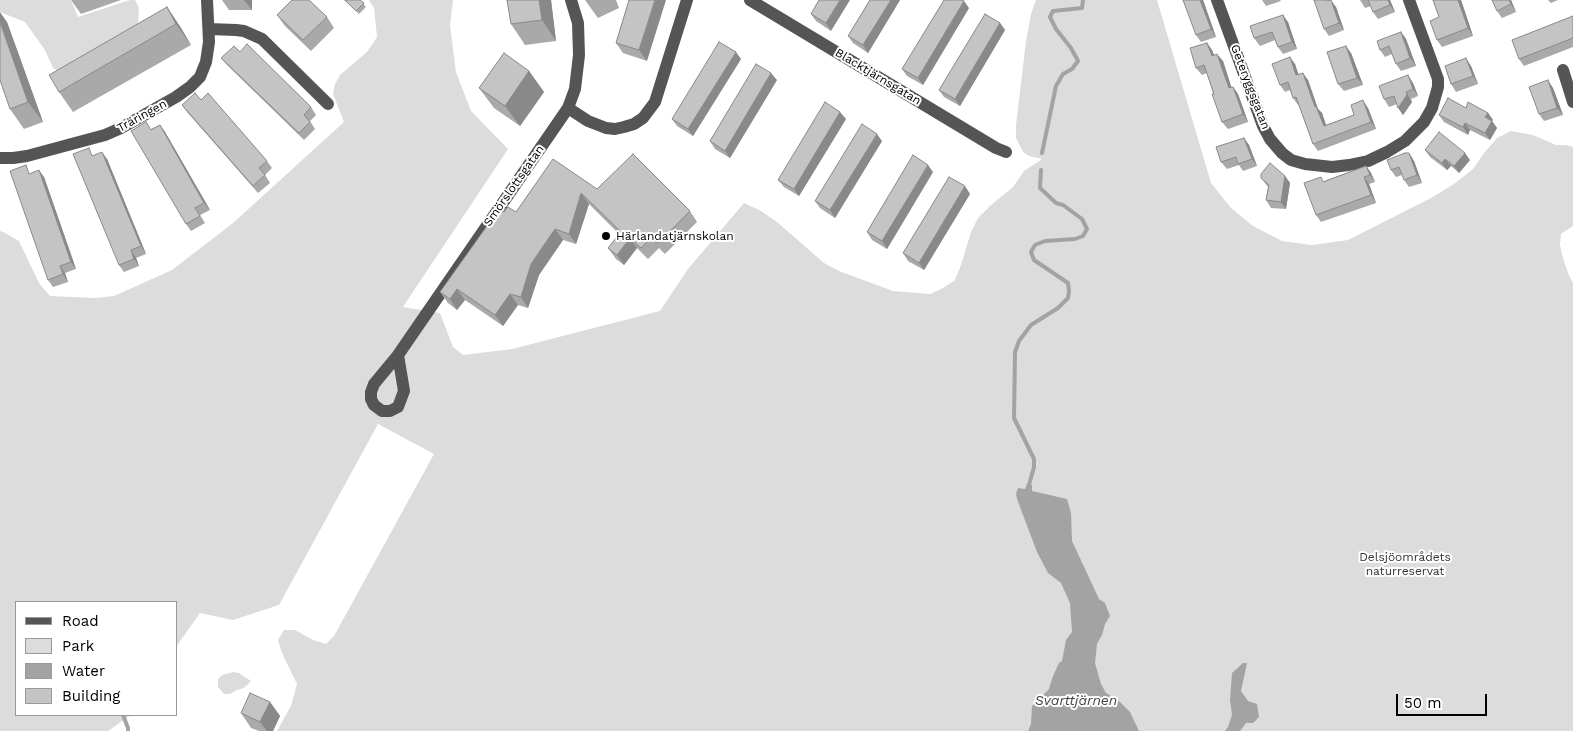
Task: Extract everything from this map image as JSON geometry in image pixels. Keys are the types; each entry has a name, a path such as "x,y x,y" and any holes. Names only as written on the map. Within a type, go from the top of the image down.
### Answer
{"street":[{"name":"Träringen","path":"0,158 27,156 104,135 121,128 176,97 195,82 204,70 208,53 207,0"},
{"name":"Smörslottsgatan","path":"398,355 568,108 575,89 579,55 578,23 571,0"},
{"path":"568,108 588,121 606,128 624,127 634,124 643,118 655,102 687,0"},
{"name":"Blacktjärnsgatan","path":"750,0 996,148 1006,152"},
{"name":"Geteryggsgatan","path":"1217,0 1263,126 1270,139 1291,160 1305,164 1332,167 1368,161 1388,152 1405,141 1424,122 1432,108 1438,87 1438,79 1409,0"},
{"path":"209,29 244,31 262,39 328,104"},
{"path":"1562,70 1573,102"}],"green space":[{"path":"0,0 71,0 78,17 135,0 139,8 138,25 59,72 53,68 45,50 25,22 0,12"},
{"name":"Delsjöområdets naturreservat","path":"369,0 453,0 450,26 456,72 471,111 508,149 403,307 440,313 453,347 463,355 512,349 660,311 688,269 744,203 761,211 777,222 824,263 839,271 893,291 930,294 943,288 955,280 971,232 978,218 1013,187 1024,171 1042,159 1029,156 1023,152 1016,138 1026,41 1031,14 1036,0 1157,0 1211,183 1231,208 1253,226 1282,241 1312,245 1348,240 1431,198 1454,184 1473,169 1497,138 1511,131 1533,135 1556,145 1573,147 1573,226 1561,234 1560,244 1568,273 1573,283 1573,731 277,731 291,706 297,684 278,640 284,630 295,630 313,640 326,644 334,636 434,454 378,424 279,605 233,620 200,613 178,644 178,601 15,601 15,716 130,716 108,731 0,731 0,231 19,241 39,283 50,296 96,298 114,296 172,270 233,223 344,122 333,94 335,84 340,75 367,52 377,37 374,8"},
{"path":"233,672 239,673 251,681 244,688 230,694 224,694 218,687 218,679 222,675"}],"water":[{"name":"Svarttjärnen","path":"1027,484 1032,485 1032,491 1067,499 1071,513 1072,541 1099,599 1105,603 1110,616 1097,644 1095,663 1101,684 1106,693 1118,700 1130,712 1139,731 1028,731 1031,724 1032,706 1049,689 1059,663 1062,661 1066,640 1072,632 1070,603 1061,583 1048,573 1037,552 1017,499 1018,488 1025,489"},
{"path":"1243,663 1247,663 1241,691 1248,701 1257,704 1259,717 1253,723 1246,723 1240,731 1225,731 1232,715 1230,700 1232,673"}],"building":[{"path":"292,0 309,0 327,17 303,40 277,15"},
{"path":"345,0 360,0 364,3 356,11"},
{"path":"507,0 539,0 542,20 511,24"},
{"path":"629,0 655,0 639,50 616,43"},
{"path":"819,0 840,0 826,23 811,14"},
{"path":"870,0 891,0 863,45 848,36"},
{"path":"944,0 964,1 918,78 902,69"},
{"path":"1183,0 1200,0 1211,29 1196,35"},
{"path":"1314,0 1331,0 1339,23 1324,29"},
{"path":"1368,0 1388,0 1390,5 1373,12"},
{"path":"1433,0 1458,0 1468,28 1437,40 1430,21 1439,17"},
{"path":"1492,0 1509,0 1511,4 1497,11"},
{"path":"167,7 176,24 59,92 49,75"},
{"path":"985,14 1000,23 955,99 939,90"},
{"path":"1283,15 1292,42 1278,47 1272,32 1254,38 1250,26"},
{"path":"1573,16 1573,38 1519,59 1512,40"},
{"path":"0,22 28,102 10,109 0,80"},
{"path":"1401,32 1410,58 1396,64 1389,46 1380,50 1377,41"},
{"path":"719,42 736,52 688,129 672,119"},
{"path":"1207,43 1212,56 1217,54 1229,88 1233,87 1243,114 1222,122 1204,65 1196,68 1190,48"},
{"path":"247,44 311,107 304,115 310,122 299,133 221,58 234,46 240,52"},
{"path":"1346,46 1357,78 1338,84 1327,52"},
{"path":"504,53 529,71 505,106 479,88"},
{"path":"1290,57 1296,75 1303,73 1324,126 1354,115 1351,105 1363,100 1371,122 1313,144 1296,97 1293,98 1288,82 1280,85 1272,64"},
{"path":"1466,58 1473,76 1451,84 1445,66"},
{"path":"756,64 771,73 725,151 710,141"},
{"path":"1408,75 1413,89 1406,92 1407,95 1398,108 1394,96 1384,99 1379,86"},
{"path":"1548,80 1557,108 1539,114 1529,87"},
{"path":"195,93 201,100 208,93 267,161 259,168 265,175 253,186 182,105"},
{"path":"1448,98 1466,108 1468,102 1488,113 1485,117 1492,121 1485,133 1465,123 1463,127 1439,115"},
{"path":"825,102 840,112 794,189 778,180"},
{"path":"146,122 151,130 160,125 204,203 195,208 200,216 186,224 131,131"},
{"path":"862,124 877,134 830,210 815,201"},
{"path":"1439,132 1465,153 1454,166 1445,159 1442,163 1425,150"},
{"path":"1244,138 1252,159 1238,164 1236,157 1221,162 1216,147"},
{"path":"89,148 92,156 102,152 141,246 131,250 134,259 119,265 73,154"},
{"path":"1409,153 1417,175 1404,180 1399,167 1391,170 1387,160"},
{"path":"633,154 690,211 658,243 652,237 641,248 630,238 617,255 608,248 621,232 581,193 569,234 555,229 531,264 521,297 510,294 495,315 457,289 450,299 440,292 499,209 504,212 508,207 516,212 553,159 597,189"},
{"path":"913,155 928,165 882,241 867,232"},
{"path":"1270,163 1285,176 1281,202 1266,200 1269,185 1261,178 1261,174"},
{"path":"26,165 29,174 39,170 71,262 60,266 63,274 48,280 10,171"},
{"path":"1366,166 1370,175 1364,177 1371,195 1316,215 1304,183 1321,177 1323,182"},
{"path":"949,177 965,186 919,263 903,253"},
{"path":"250,693 270,702 260,722 241,713"}],"waterway":[{"path":"1042,153 1056,86 1063,74 1072,69 1078,61 1050,17 1053,11 1082,8 1083,0"},
{"path":"1029,485 1034,467 1034,459 1014,418 1015,352 1019,341 1031,325 1058,308 1068,298 1069,291 1068,283 1034,260 1031,252 1035,245 1045,241 1075,239 1083,236 1087,229 1082,219 1063,205 1056,203 1040,188 1041,170"},
{"path":"123,716 128,731"}],"place":[{"name":"Härlandatjärnskolan","path":"606,236"}]}
